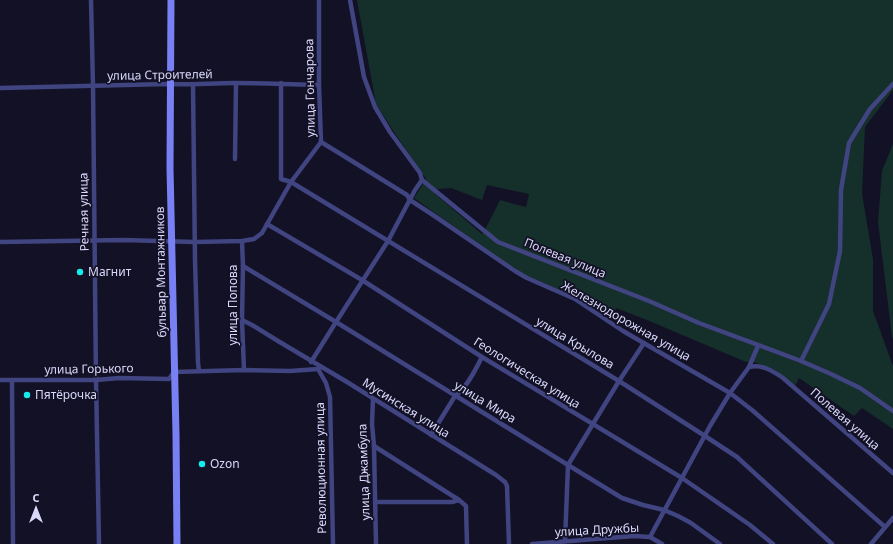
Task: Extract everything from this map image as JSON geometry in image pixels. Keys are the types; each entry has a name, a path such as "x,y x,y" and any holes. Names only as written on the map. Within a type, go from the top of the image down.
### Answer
{"street":[{"name":"Речная улица","path":"91,0 99,544"},
{"name":"бульвар Монтажников","path":"171,0 170,168 177,544"},
{"name":"улица Гончарова","path":"0,242 125,240 195,242 254,240 262,233 292,182 321,142 319,0"},
{"name":"Полевая улица","path":"350,0 364,77 375,107 390,132 420,173 422,180 498,242 699,323 801,361 846,380 893,411"},
{"name":"улица Строителей","path":"0,88 236,83 320,85"},
{"path":"235,159 236,83"},
{"name":"улица Крылова","path":"281,83 281,178 292,182 619,381 737,457 832,544"},
{"path":"193,84 196,317 199,371"},
{"path":"801,361 829,304 840,251 841,190 849,143 870,109 893,84"},
{"name":"Железнодорожная улица","path":"321,142 406,195 410,200 515,271 527,278 575,299 596,312 605,320 730,393 752,410 885,527"},
{"path":"312,362 362,280 388,241 415,190 422,180"},
{"name":"Геологическая улица","path":"267,224 362,280 482,357 682,478 750,525 773,544"},
{"name":"улица Попова","path":"242,241 242,320 244,370"},
{"name":"улица Мира","path":"243,266 622,498 664,510 678,516 691,523 720,544"},
{"name":"Мусинская улица","path":"242,320 252,324 319,368 347,382 505,482 508,492 509,544"},
{"path":"566,541 568,465 592,424 644,343"},
{"path":"650,537 730,393 749,367 758,346"},
{"path":"431,435 455,396 460,393 473,374 482,357"},
{"name":"Полевая улица","path":"749,367 761,367 776,373 893,473"},
{"path":"174,372 244,370 290,371 319,368"},
{"name":"Революционная улица","path":"319,368 326,382 330,397 333,544"},
{"name":"улица Горького","path":"0,380 96,380 119,378 169,379 174,372"},
{"path":"12,380 13,544"},
{"name":"улица Джамбула","path":"373,399 372,424 374,446 376,544"},
{"path":"374,446 459,500 466,506 467,544"},
{"path":"375,502 452,502 459,500"},
{"path":"871,544 893,518"},
{"name":"улица Дружбы","path":"532,544 566,541 594,541 634,536 650,537 662,544"}],"green space":[{"path":"357,0 893,0 893,90 865,127 862,194 873,259 873,311 893,366 893,429 862,408 854,416 799,378 795,386 775,370 754,362 746,362 616,308 611,319 573,296 525,275 414,198 426,179 376,104","holes":["487,185 529,194 526,207 500,200 482,234 434,193 438,189 451,188 482,200"]},
{"path":"893,144 893,339 878,222 882,171"}],"place":[{"name":"Магнит","path":"80,272"},
{"name":"Пятёрочка","path":"27,395"},
{"name":"Ozon","path":"202,464"}]}
